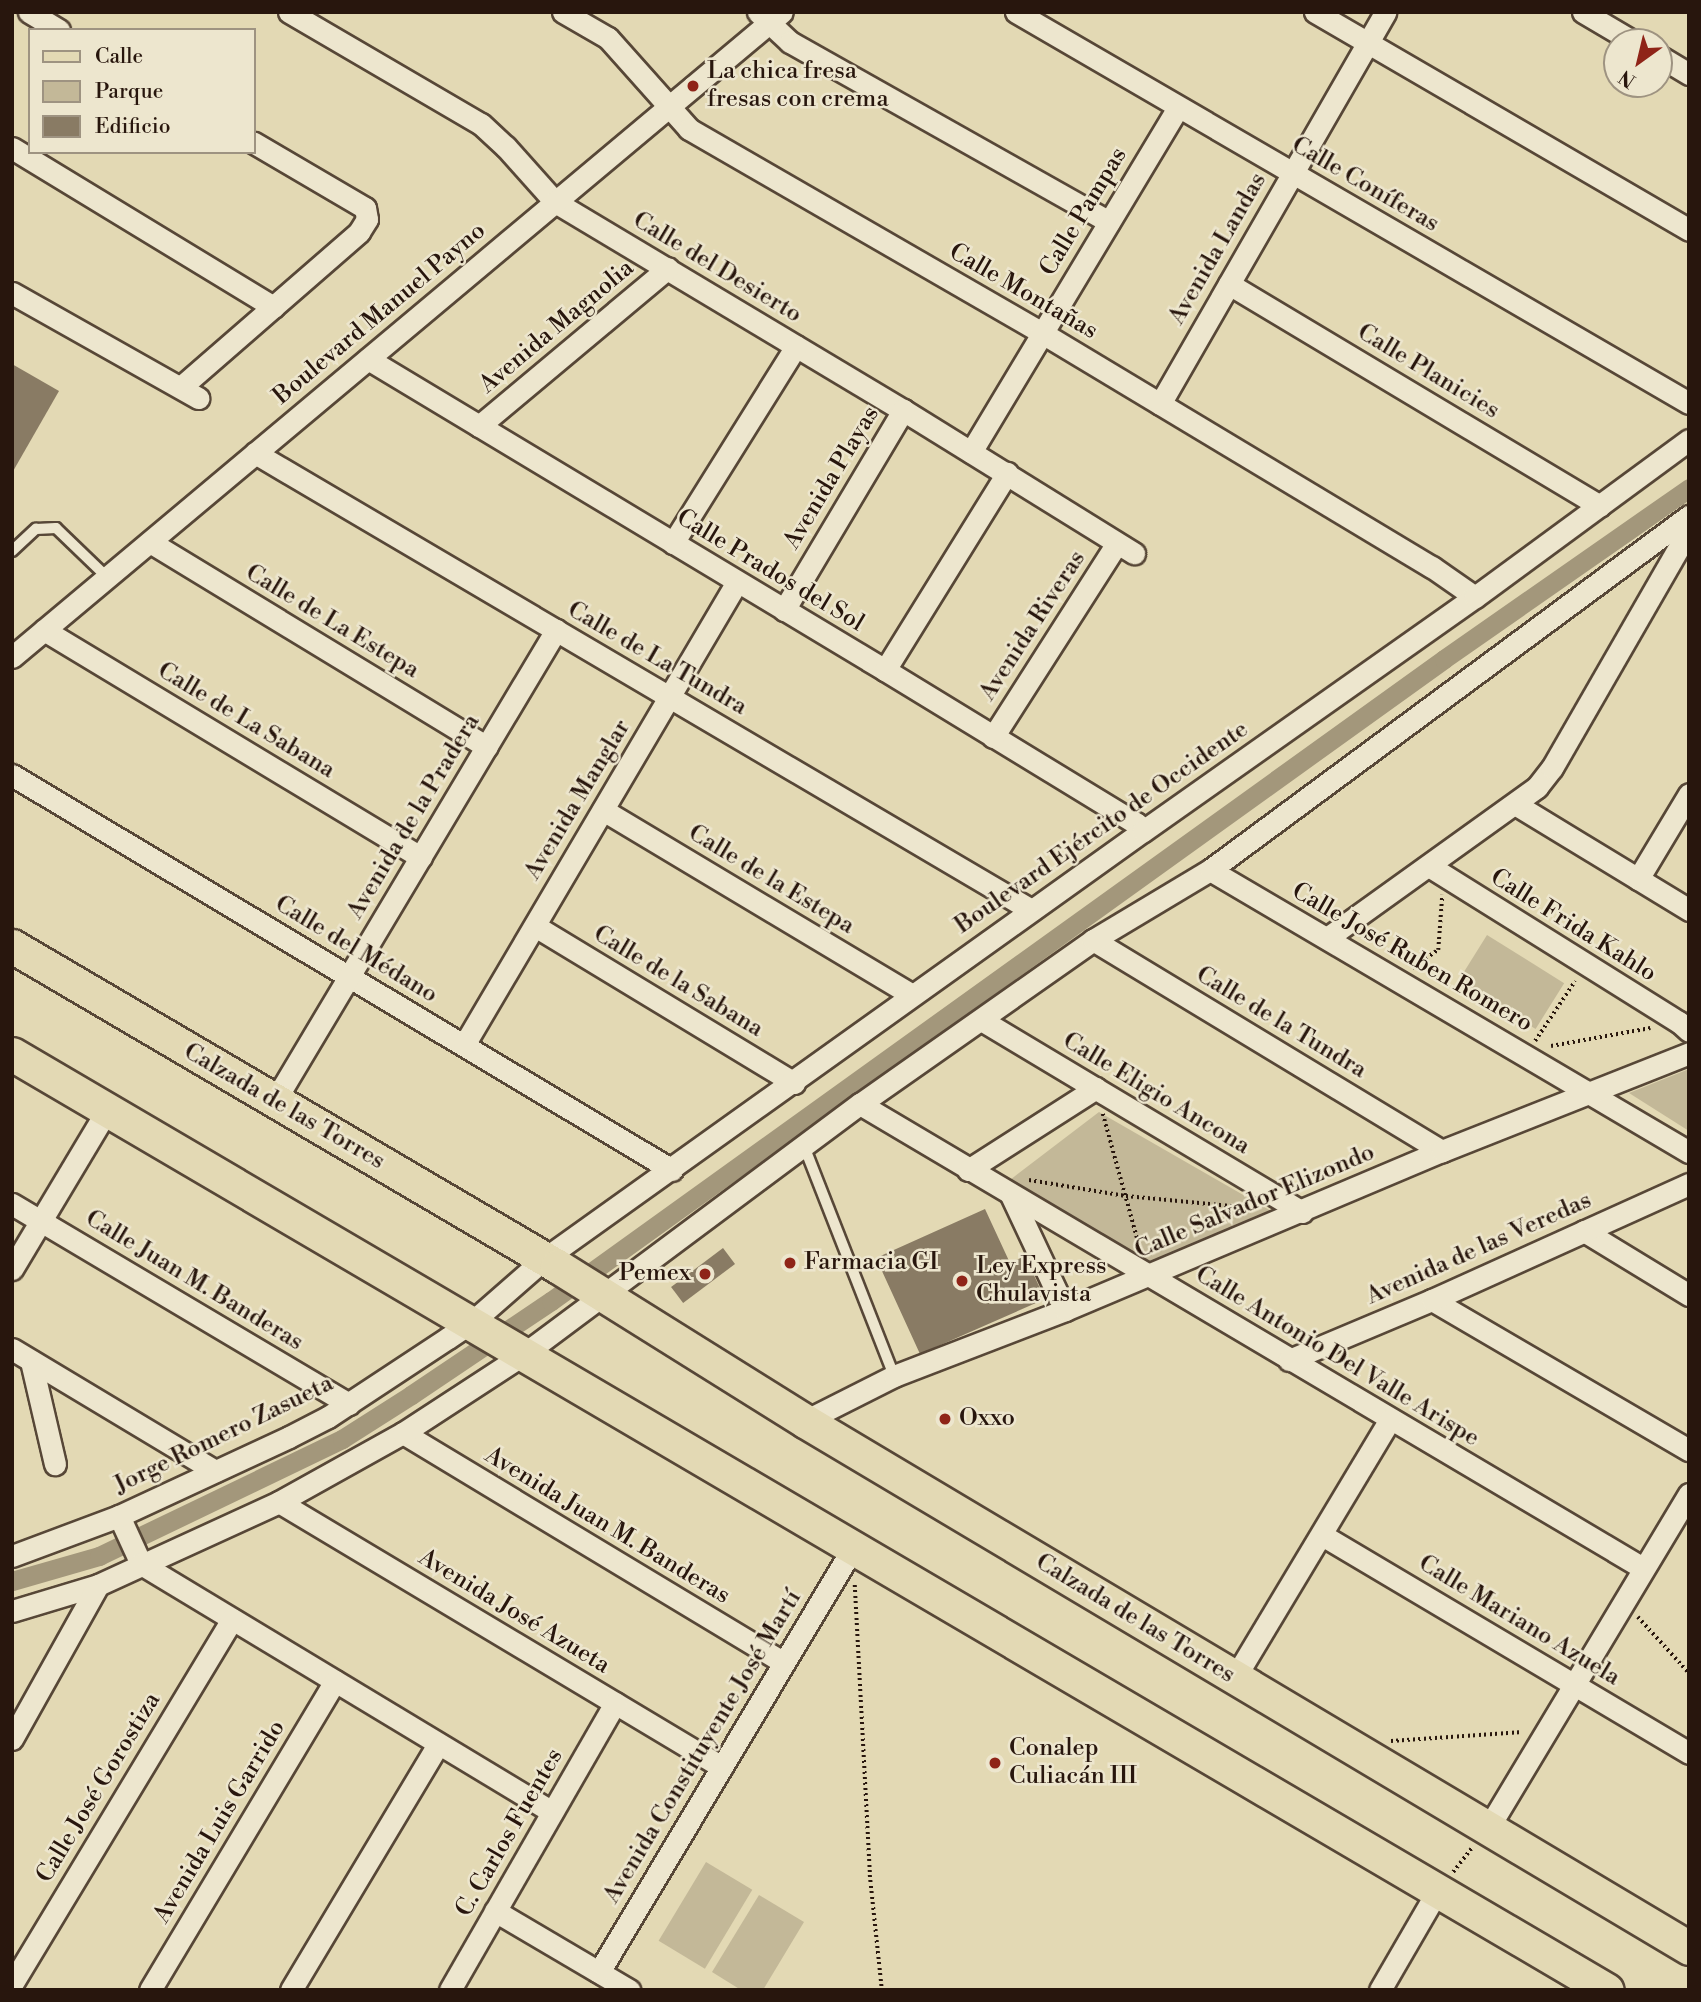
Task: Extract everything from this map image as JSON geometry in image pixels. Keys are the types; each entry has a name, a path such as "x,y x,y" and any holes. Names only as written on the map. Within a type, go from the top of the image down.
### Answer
{"main road":[{"name":"Calzada de las Torres","path":"12,946 551,1263 805,1421 1689,1948"},
{"path":"12,1054 1607,1990"}],"street":[{"path":"29,12 56,28"},
{"name":"Calle del Desierto","path":"289,12 481,124 506,147 555,202 1007,473 1125,548"},
{"name":"Calle Montañas","path":"563,12 608,38 689,129 1042,333 1432,567 1475,597"},
{"name":"Calle Coníferas","path":"1016,12 1689,403"},
{"path":"1315,12 1689,230"},
{"name":"Avenida Landas","path":"1160,404 1385,12"},
{"path":"1583,12 1610,28"},
{"path":"769,16 790,42 1109,222"},
{"name":"Boulevard Manuel Payno","path":"12,657 555,202 769,16"},
{"path":"1673,64 1689,74"},
{"name":"Calle Pampas","path":"971,452 1178,107"},
{"path":"12,293 189,393 274,307 359,232 367,219 365,208 256,144"},
{"path":"12,148 274,307"},
{"name":"Avenida Magnolia","path":"479,426 668,268"},
{"name":"Calle Planicies","path":"1229,284 1600,506"},
{"path":"673,543 796,346"},
{"name":"Calle Prados del Sol","path":"368,359 885,670 1137,824 1143,831"},
{"name":"Avenida Playas","path":"784,610 903,410"},
{"name":"Boulevard Ejército de Occidente","path":"551,1263 672,1170 912,995 1475,597 1689,440"},
{"name":"Calle de La Tundra","path":"256,453 1031,910"},
{"path":"885,670 1007,473"},
{"path":"12,1611 98,1585 140,1560 279,1502 403,1433 496,1337 593,1290 983,1021 1093,940 1210,870 1689,516"},
{"path":"1327,938 1436,871 1537,787 1552,768 1689,530"},
{"name":"Calle de La Estepa","path":"150,541 486,747"},
{"name":"Avenida Riveras","path":"993,737 1125,548"},
{"name":"Avenida Manglar","path":"464,1045 737,582"},
{"name":"Calle de La Sabana","path":"44,630 421,856"},
{"name":"Avenida de la Pradera","path":"274,1102 556,630"},
{"name":"Calle del Médano","path":"12,775 672,1170"},
{"path":"1638,878 1689,793"},
{"path":"1515,804 1689,910"},
{"name":"Calle de la Estepa","path":"603,810 912,995"},
{"name":"Calle José Ruben Romero","path":"1210,870 1522,1050 1689,1152"},
{"name":"Calle Frida Kahlo","path":"1436,871 1684,1026"},
{"name":"Calle de la Sabana","path":"534,926 794,1083"},
{"name":"Calle de la Tundra","path":"1093,940 1442,1151"},
{"name":"Calle Eligio Ancona","path":"983,1021 1302,1212"},
{"name":"Calle Salvador Elizondo","path":"805,1421 894,1377 1065,1311 1442,1151 1689,1053"},
{"path":"968,1170 1096,1088"},
{"name":"Calle Antonio Del Valle Arispe","path":"860,1104 968,1170 1016,1187 1147,1276 1643,1568"},
{"path":"12,1269 107,1110"},
{"name":"Avenida de las Veredas","path":"1289,1360 1432,1300 1689,1184"},
{"path":"1016,1187 1065,1311"},
{"name":"Calle Juan M. Banderas","path":"12,1204 349,1404"},
{"path":"1584,1231 1689,1295"},
{"name":"Jorge Romero Zasueta","path":"12,1556 122,1522 215,1471 289,1437 349,1404 496,1337 551,1263"},
{"path":"1432,1300 1689,1450"},
{"path":"12,1349 215,1471"},
{"path":"31,1361 55,1464"},
{"path":"1234,1679 1390,1419"},
{"name":"Avenida Juan M. Banderas","path":"403,1433 784,1663"},
{"path":"1487,1830 1689,1494"},
{"name":"Avenida José Azueta","path":"279,1502 722,1767"},
{"path":"122,1522 140,1560 232,1619 552,1812"},
{"name":"Calle Mariano Azuela","path":"1322,1535 1689,1753"},
{"name":"Avenida Constituyente José Martí","path":"599,1972 853,1548"},
{"path":"12,1739 98,1585"},
{"name":"Calle José Gorostiza","path":"13,1988 232,1619"},
{"name":"Avenida Luis Garrido","path":"150,1990 335,1681"},
{"name":"C. Carlos Fuentes","path":"450,1990 615,1703"},
{"path":"295,1988 438,1744"},
{"path":"1380,1990 1438,1890"},
{"path":"495,1911 629,1990"}],"lane":[{"path":"12,551 36,529 57,527 107,577"},
{"path":"804,1146 894,1377"}],"path":[{"path":"1397,979 1438,950 1436,871"},
{"path":"1522,1050 1586,965"},
{"path":"1522,1050 1684,1026"},
{"path":"1096,1088 1147,1276"},
{"path":"1016,1187 1261,1208"},
{"path":"853,1548 870,1875 882,1990"},
{"path":"1623,1601 1689,1673"},
{"path":"1384,1741 1546,1731"},
{"path":"1438,1890 1487,1830"}],"green space":[{"path":"1487,935 1564,983 1536,1029 1458,981"},
{"path":"1689,1069 1689,1131 1629,1093"},
{"path":"1099,1112 1278,1215 1153,1268 1006,1183"},
{"path":"706,1862 752,1890 705,1969 659,1941"},
{"path":"759,1895 804,1922 763,1990 741,1990 712,1972"}],"building":[{"path":"12,364 59,391 12,473"},
{"name":"Ley Express Chulavista","path":"985,1209 1010,1263 1025,1256 1045,1299 920,1354 876,1258"},
{"path":"723,1248 735,1264 683,1303 671,1287"}],"waterway":[{"path":"12,1581 99,1556 342,1439 411,1395 551,1301 1444,659 1689,488"}],"place":[{"name":"La chica fresa fresas con crema","path":"693,86"},
{"name":"Farmacia GI","path":"790,1263"},
{"name":"Pemex","path":"705,1274"},
{"name":"Ley Express Chulavista","path":"962,1281"},
{"name":"Oxxo","path":"945,1419"},
{"name":"Conalep Culiacán III","path":"995,1763"}]}
